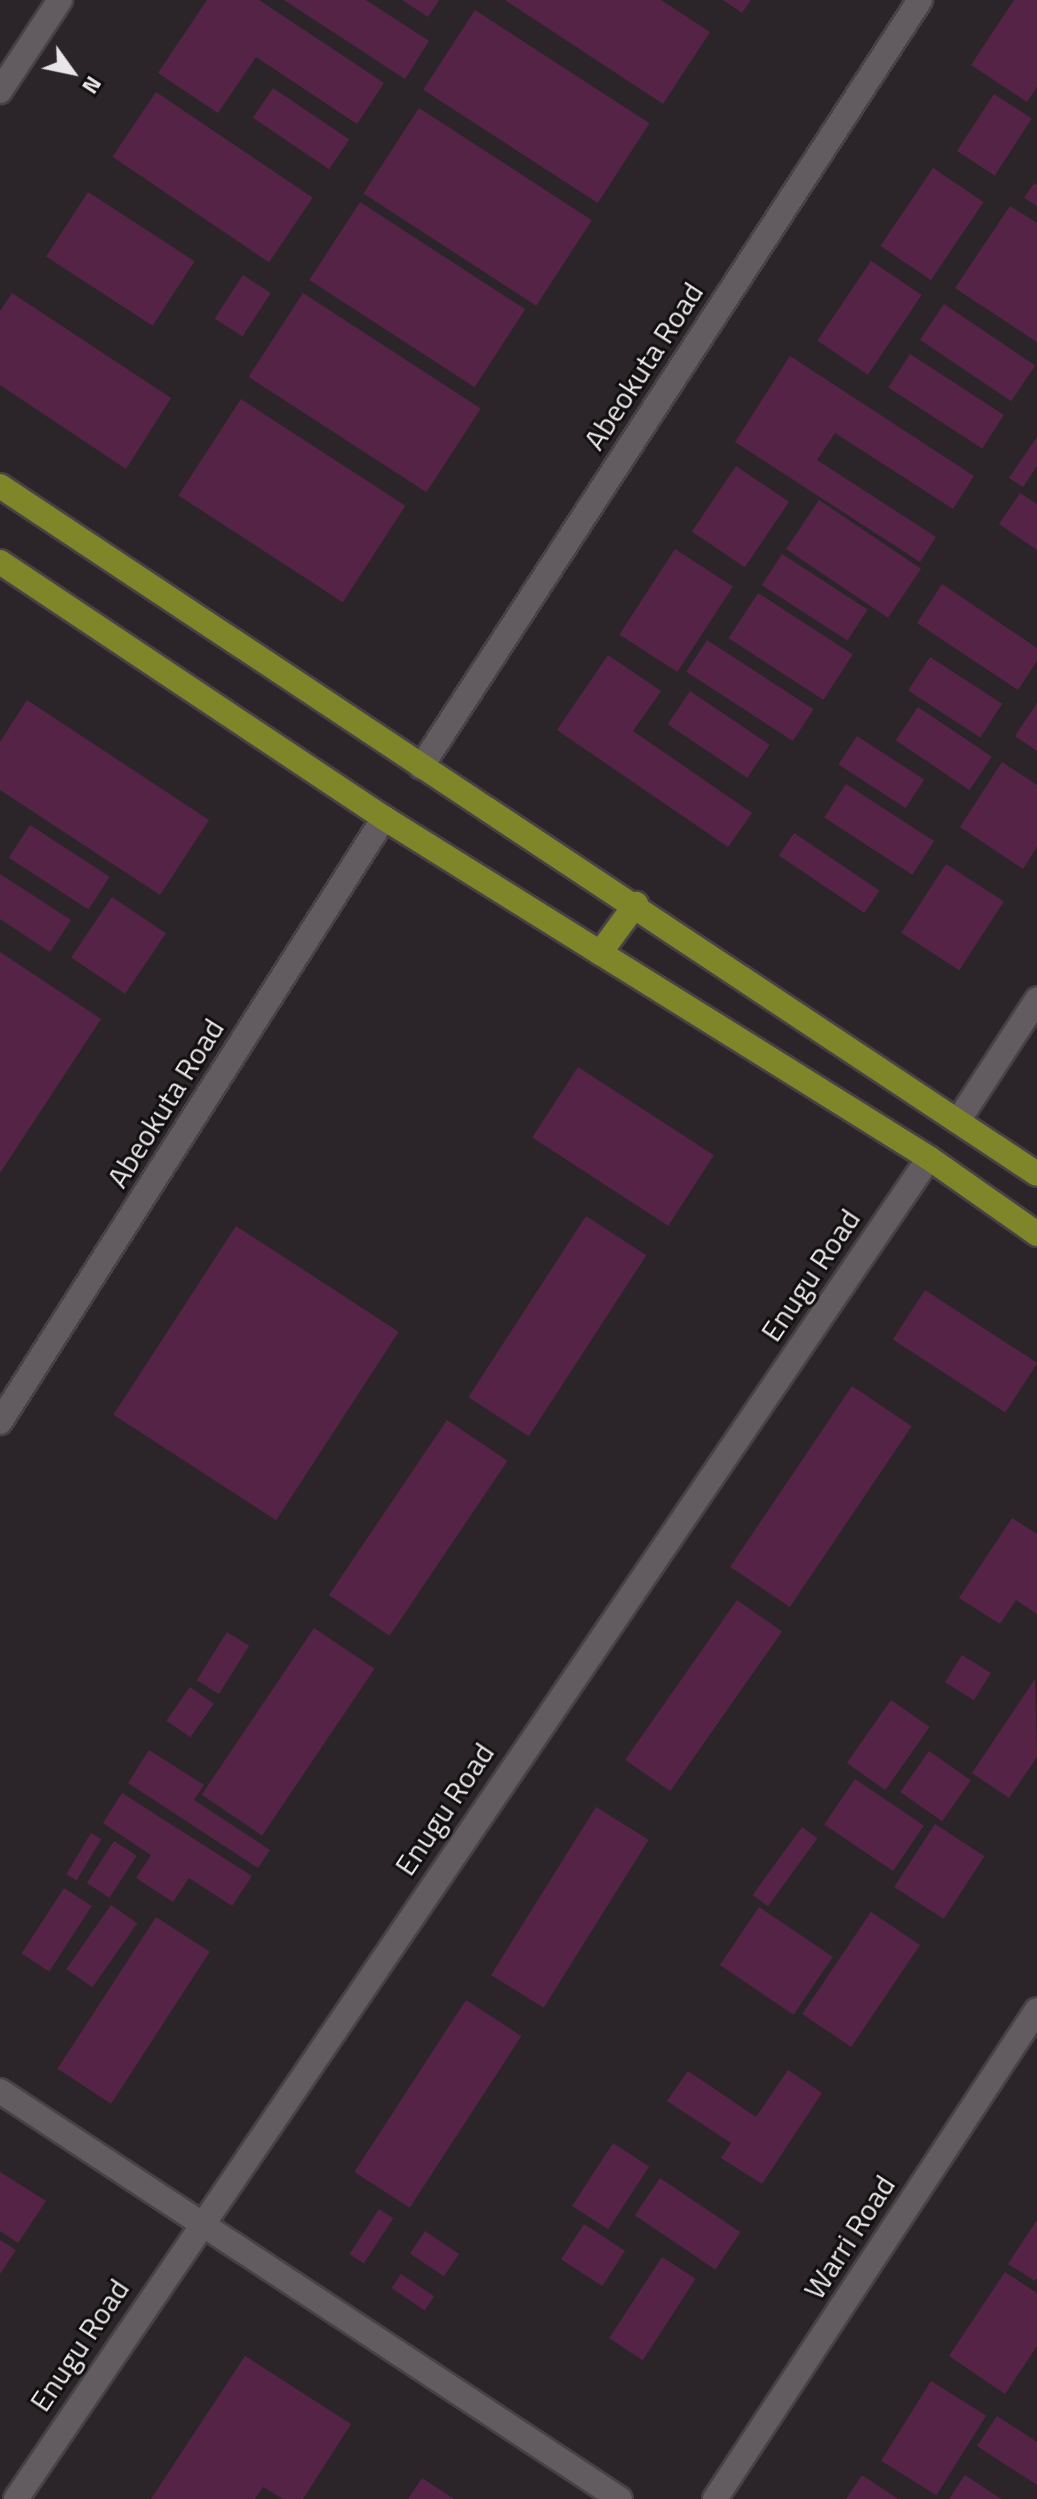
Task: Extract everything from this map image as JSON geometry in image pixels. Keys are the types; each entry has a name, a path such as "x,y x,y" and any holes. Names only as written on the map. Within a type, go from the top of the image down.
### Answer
{"main road":[{"path":"0,486 421,767 636,904 1037,1174"},
{"path":"0,562 384,818 929,1158 1037,1234"},
{"path":"600,953 636,904"}],"street":[{"path":"0,91 60,0"},
{"name":"Abeokuta Road","path":"421,767 920,0"},
{"name":"Abeokuta Road","path":"0,1422 384,818"},
{"path":"958,1121 1037,1000"},
{"name":"Enugu Road","path":"16,2499 201,2221 929,1158"},
{"name":"Warri Road","path":"715,2499 1037,2010"},
{"path":"0,2091 620,2499"}],"building":[{"path":"207,0 259,0 384,83 357,124 256,57 218,113 158,73"},
{"path":"284,0 366,0 429,41 405,79"},
{"path":"402,0 439,0 428,17"},
{"path":"505,0 661,0 710,32 663,104"},
{"path":"723,0 751,0 742,13"},
{"path":"1014,0 1037,0 1037,87 1027,102 971,65"},
{"path":"475,10 649,123 598,203 423,90"},
{"path":"273,88 349,139 329,169 253,118"},
{"path":"156,92 313,198 269,262 112,157"},
{"path":"994,94 1032,119 995,176 957,151"},
{"path":"419,108 592,220 536,306 363,194"},
{"path":"933,168 984,202 931,280 880,246"},
{"path":"1034,183 1037,185 1037,206 1024,198"},
{"path":"88,192 195,261 153,326 46,257"},
{"path":"360,202 525,309 475,387 309,280"},
{"path":"1010,206 1037,223 1037,342 955,288"},
{"path":"871,261 922,295 868,375 817,341"},
{"path":"243,275 271,293 242,337 215,319"},
{"path":"12,293 171,398 126,469 0,385 0,311"},
{"path":"303,293 481,408 426,492 249,377"},
{"path":"944,304 1035,366 1011,401 920,340"},
{"path":"910,354 1004,415 982,449 888,388"},
{"path":"790,356 974,476 953,509 835,433 817,460 936,537 920,562 735,442"},
{"path":"241,399 405,506 343,602 178,495"},
{"path":"1037,437 1037,466 1023,487 1009,478"},
{"path":"736,466 789,502 745,567 692,531"},
{"path":"1020,493 1037,504 1037,550 999,524"},
{"path":"819,500 921,569 888,618 786,549"},
{"path":"675,549 733,587 677,672 619,635"},
{"path":"782,554 868,610 847,641 762,585"},
{"path":"942,584 1037,648 1037,661 1018,690 917,623"},
{"path":"758,593 853,655 823,700 729,638"},
{"path":"707,640 814,709 793,741 686,672"},
{"path":"608,655 661,691 633,731 752,813 728,847 557,730"},
{"path":"930,657 1002,704 980,737 908,691"},
{"path":"690,691 770,745 747,778 668,724"},
{"path":"27,700 209,820 160,895 0,790 0,742"},
{"path":"1037,703 1037,751 1015,736"},
{"path":"918,707 992,757 969,790 896,740"},
{"path":"857,736 924,780 906,808 838,765"},
{"path":"1002,762 1037,785 1037,847 1023,869 960,827"},
{"path":"846,784 934,841 912,875 824,818"},
{"path":"30,825 110,877 88,909 9,858"},
{"path":"794,833 879,891 864,913 779,855"},
{"path":"946,864 1004,902 959,970 901,933"},
{"path":"0,874 71,920 50,952 0,919"},
{"path":"112,897 166,933 125,994 71,958"},
{"path":"0,952 101,1019 0,1173"},
{"path":"578,1067 714,1155 668,1226 532,1137"},
{"path":"586,1216 646,1255 529,1436 468,1397"},
{"path":"236,1226 399,1332 276,1520 113,1415"},
{"path":"925,1290 1037,1363 1005,1412 893,1339"},
{"path":"852,1386 912,1426 790,1607 730,1567"},
{"path":"447,1420 508,1461 390,1636 329,1595"},
{"path":"1012,1518 1037,1534 1037,1614 1016,1600 1000,1624 959,1598"},
{"path":"737,1600 782,1632 670,1791 625,1760"},
{"path":"314,1628 375,1669 262,1835 202,1795"},
{"path":"227,1632 249,1646 219,1694 197,1680"},
{"path":"962,1655 991,1673 974,1700 945,1682"},
{"path":"1035,1679 1037,1757 1009,1798 972,1773"},
{"path":"190,1687 214,1704 190,1737 166,1721"},
{"path":"891,1700 930,1727 885,1790 847,1763"},
{"path":"149,1750 204,1785 194,1800 270,1850 258,1868 128,1783"},
{"path":"929,1751 971,1780 942,1821 900,1792"},
{"path":"855,1779 924,1825 893,1871 824,1825"},
{"path":"122,1793 252,1876 232,1906 189,1878 173,1902 136,1878 151,1855 103,1823"},
{"path":"596,1807 649,1840 544,2008 491,1975"},
{"path":"935,1824 984,1856 944,1919 894,1887"},
{"path":"802,1827 817,1838 768,1906 753,1895"},
{"path":"91,1833 101,1839 77,1880 66,1874"},
{"path":"114,1841 137,1856 109,1898 87,1883"},
{"path":"64,1888 92,1906 49,1971 22,1953"},
{"path":"111,1905 137,1923 92,1987 66,1969"},
{"path":"759,1907 833,1957 794,2015 720,1965"},
{"path":"871,1912 920,1945 851,2047 802,2014"},
{"path":"156,1917 210,1952 111,2104 57,2069"},
{"path":"466,2000 521,2036 410,2208 354,2172"},
{"path":"788,2070 822,2093 762,2184 721,2158 731,2143 667,2101 688,2071 756,2117"},
{"path":"613,2143 649,2166 608,2229 572,2206"},
{"path":"0,2172 46,2201 18,2243 0,2231"},
{"path":"660,2178 740,2232 715,2270 635,2215"},
{"path":"379,2209 393,2218 364,2264 350,2254"},
{"path":"1037,2220 1037,2278 1035,2281 1008,2264"},
{"path":"584,2224 625,2251 602,2286 561,2259"},
{"path":"425,2231 459,2254 444,2276 410,2253"},
{"path":"0,2240 16,2250 0,2274"},
{"path":"662,2257 696,2279 643,2360 609,2338"},
{"path":"1005,2272 1037,2293 1037,2346 1005,2394 949,2356"},
{"path":"401,2274 434,2296 425,2310 391,2288"},
{"path":"245,2356 351,2424 303,2499 283,2499 263,2487 255,2499 151,2499"},
{"path":"931,2381 986,2415 936,2495 881,2461"},
{"path":"997,2416 1037,2442 1037,2485 977,2446"},
{"path":"862,2475 898,2499 846,2499"},
{"path":"965,2475 1001,2499 949,2499"},
{"path":"422,2478 454,2499 408,2499"}]}
